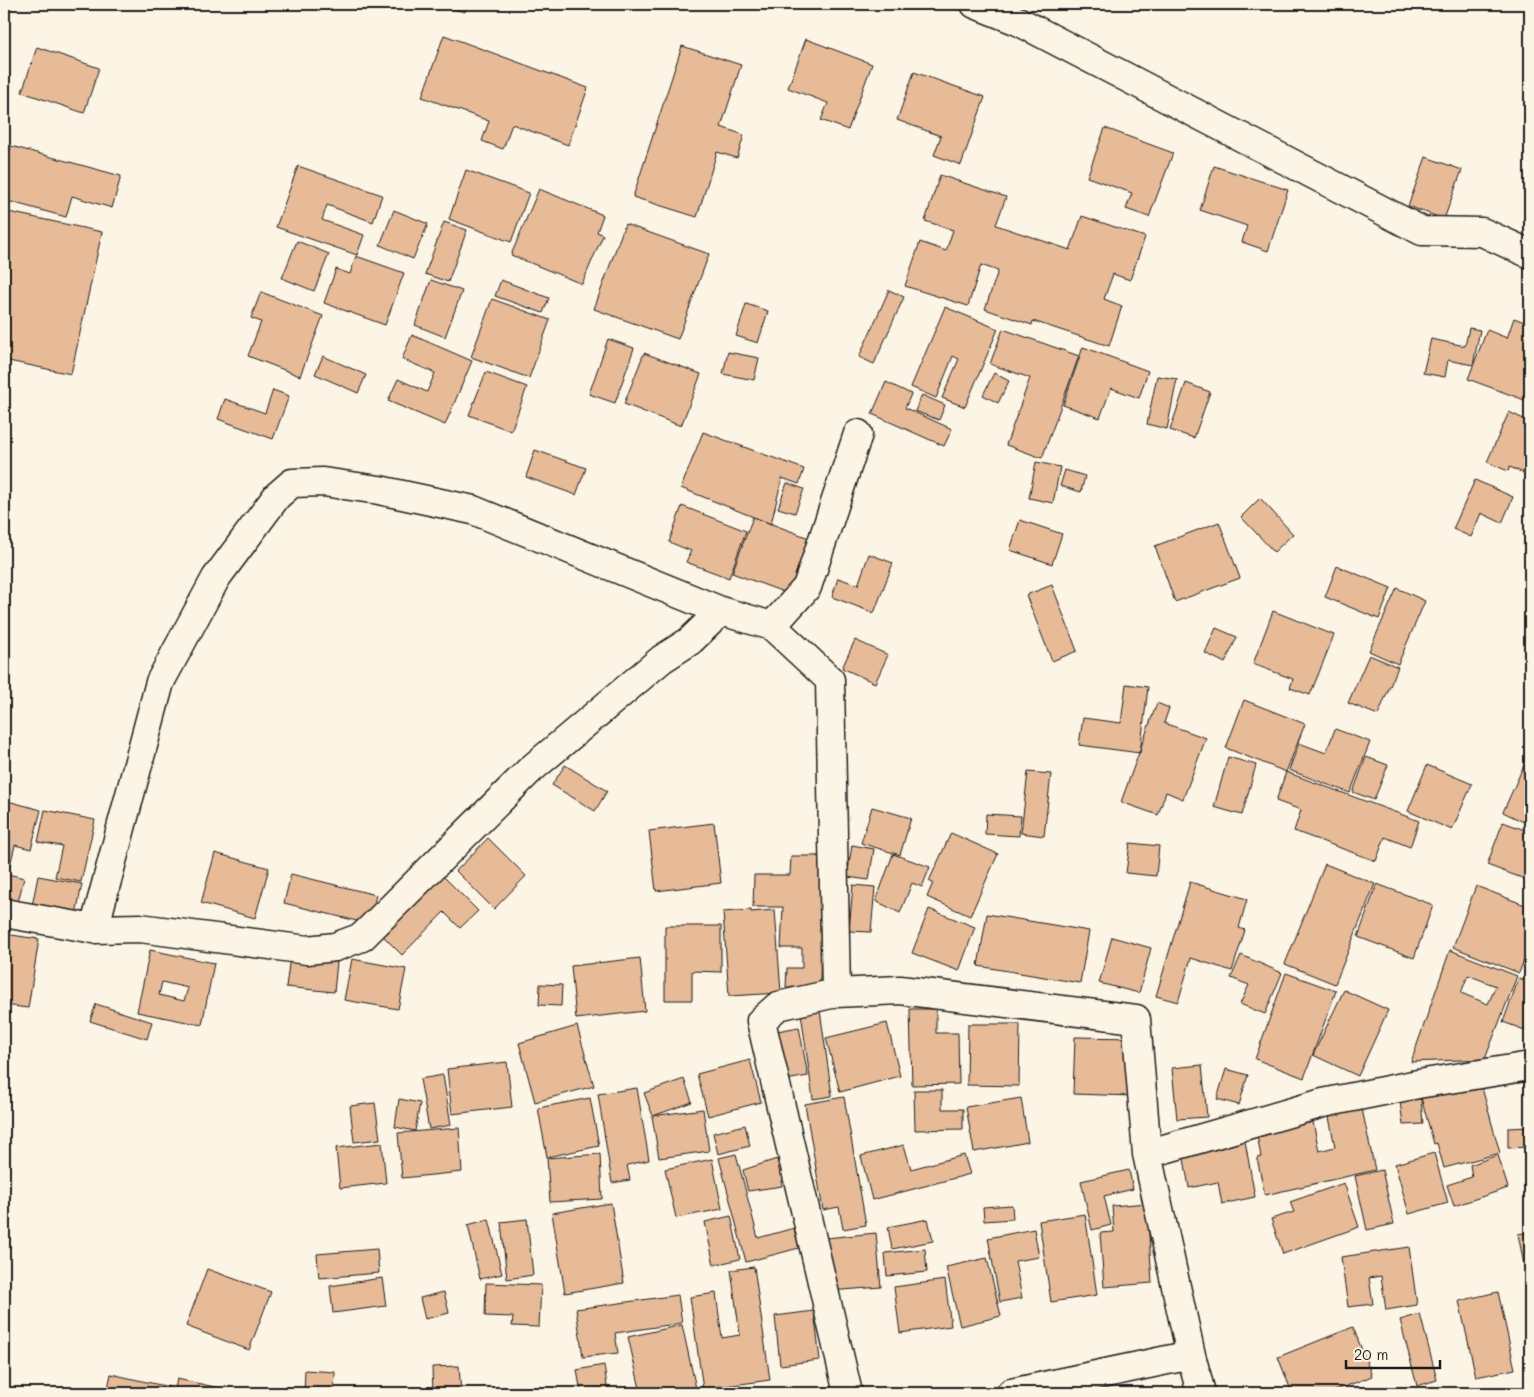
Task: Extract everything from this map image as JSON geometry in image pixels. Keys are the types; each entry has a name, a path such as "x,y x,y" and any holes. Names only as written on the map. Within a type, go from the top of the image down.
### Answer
{"street":[{"path":"975,4 1021,12 1422,231 1482,232 1530,254"},
{"path":"772,626 807,587 858,434"},
{"path":"94,929 160,682 216,578 278,496 292,483 323,482 379,490 473,510 721,611 772,626 830,680 836,992"},
{"path":"4,913 94,929 140,928 307,950 335,947 362,937 530,770 662,659 690,641 721,611"},
{"path":"848,1393 761,1021 778,1006 836,992 900,990 1136,1019 1148,1154 1201,1393"},
{"path":"1148,1154 1323,1104 1418,1084 1530,1066"},
{"path":"1011,1393 1192,1355"}],"building":[{"path":"434,4 468,4 465,12"},
{"path":"444,35 588,88 568,145 512,124 503,149 482,141 489,121 422,97"},
{"path":"806,39 872,64 848,130 821,120 828,103 788,88"},
{"path":"682,46 741,65 721,127 744,135 737,158 717,152 697,217 633,197"},
{"path":"37,47 99,68 84,113 22,92"},
{"path":"914,72 985,97 961,165 934,155 941,136 897,120"},
{"path":"1105,128 1173,153 1149,217 1126,209 1132,193 1087,177"},
{"path":"11,146 121,176 112,208 72,196 66,217 4,200 4,172"},
{"path":"1426,157 1462,170 1444,219 1408,206"},
{"path":"298,166 382,195 373,222 327,205 322,220 364,235 357,255 276,227"},
{"path":"1214,166 1288,190 1268,251 1242,242 1247,226 1200,210"},
{"path":"466,170 529,193 511,242 449,219"},
{"path":"940,175 1006,197 996,225 1070,250 1082,216 1145,237 1130,280 1113,274 1104,299 1122,306 1109,346 1033,321 1032,325 985,309 998,271 981,265 968,306 905,286 920,242 946,251 953,230 925,221"},
{"path":"539,189 603,215 597,232 603,235 582,284 511,255"},
{"path":"394,210 428,224 413,259 380,245"},
{"path":"4,211 102,232 71,374 4,360"},
{"path":"444,222 467,230 448,282 425,274"},
{"path":"625,224 709,254 678,339 594,309"},
{"path":"297,241 329,254 314,291 282,278"},
{"path":"356,256 404,273 385,325 324,303 336,269 350,274"},
{"path":"431,280 462,291 445,337 415,325"},
{"path":"501,280 549,298 543,313 495,296"},
{"path":"889,290 904,297 874,364 859,357"},
{"path":"261,292 323,316 300,376 248,356 261,322 251,318"},
{"path":"492,299 550,320 529,378 471,357"},
{"path":"746,304 768,311 758,343 736,336"},
{"path":"945,307 998,329 965,407 942,398 959,359 953,356 936,398 911,387"},
{"path":"1514,318 1530,324 1530,402 1468,379 1487,330 1507,338"},
{"path":"1469,328 1480,330 1473,365 1448,360 1445,377 1423,373 1431,339 1465,346"},
{"path":"1003,329 1079,356 1042,458 1006,445 1030,378 990,364"},
{"path":"412,335 472,361 445,425 388,401 398,379 427,392 435,373 402,359"},
{"path":"608,339 634,348 615,403 589,394"},
{"path":"1083,347 1148,371 1139,398 1111,388 1100,418 1063,405"},
{"path":"728,352 759,358 754,380 723,374"},
{"path":"644,353 701,374 681,426 624,404"},
{"path":"323,356 366,375 358,393 315,374"},
{"path":"486,372 527,387 511,431 469,415"},
{"path":"994,373 1009,381 998,403 983,395"},
{"path":"1157,376 1177,379 1167,429 1147,424"},
{"path":"886,382 911,394 905,408 952,429 944,446 872,414"},
{"path":"1186,383 1210,392 1194,438 1170,430"},
{"path":"273,390 289,396 273,439 218,419 225,399 265,413"},
{"path":"922,395 945,405 939,420 915,411"},
{"path":"1509,412 1530,422 1530,476 1510,467 1508,471 1487,462"},
{"path":"703,432 804,469 799,484 782,478 771,524 681,488"},
{"path":"535,450 586,468 576,495 526,477"},
{"path":"1036,462 1060,467 1053,503 1029,498"},
{"path":"1065,470 1085,476 1081,492 1060,486"},
{"path":"1475,480 1513,497 1502,523 1481,513 1471,537 1453,529"},
{"path":"787,483 804,489 795,513 778,508"},
{"path":"1260,498 1293,534 1274,552 1241,517"},
{"path":"682,506 746,531 729,578 686,562 691,551 669,542"},
{"path":"753,517 809,538 789,594 732,573"},
{"path":"1020,520 1062,534 1052,564 1010,550"},
{"path":"1219,522 1240,578 1175,602 1155,546"},
{"path":"869,554 893,563 874,613 832,597 838,578 858,585"},
{"path":"1337,566 1391,588 1379,619 1325,597"},
{"path":"1052,585 1077,651 1052,661 1026,595"},
{"path":"1397,588 1425,601 1398,664 1369,651"},
{"path":"1273,611 1334,635 1310,695 1290,688 1293,679 1253,664"},
{"path":"1216,628 1237,637 1225,663 1205,653"},
{"path":"855,640 888,655 875,683 842,668"},
{"path":"1369,655 1398,667 1378,715 1348,703"},
{"path":"1126,684 1148,687 1140,753 1079,745 1083,718 1121,723"},
{"path":"1244,700 1305,724 1286,772 1226,748"},
{"path":"1157,703 1169,708 1164,723 1206,738 1183,799 1166,792 1158,815 1121,802"},
{"path":"1335,729 1370,742 1350,793 1289,770 1299,743 1326,753"},
{"path":"1228,757 1256,765 1242,815 1214,807"},
{"path":"1366,757 1388,765 1374,800 1353,792"},
{"path":"565,765 607,791 595,811 552,785"},
{"path":"1427,765 1472,784 1452,830 1408,811"},
{"path":"1524,765 1530,767 1530,825 1503,812"},
{"path":"1028,772 1051,774 1044,836 1021,833"},
{"path":"1286,772 1419,821 1410,847 1385,837 1376,861 1294,831 1301,810 1276,801"},
{"path":"4,800 41,810 31,849 15,845 8,874 24,878 18,902 4,898"},
{"path":"872,807 911,818 900,855 861,843"},
{"path":"45,810 95,820 81,882 55,877 62,846 38,842"},
{"path":"986,814 1021,816 1019,836 985,834"},
{"path":"1503,822 1530,832 1530,881 1487,865"},
{"path":"714,823 721,883 656,891 649,831"},
{"path":"951,833 998,854 970,916 927,897 933,883 929,881"},
{"path":"488,838 526,876 494,909 456,871"},
{"path":"1130,843 1159,846 1156,876 1126,873"},
{"path":"852,845 874,849 869,880 847,877"},
{"path":"215,853 269,868 255,918 201,903"},
{"path":"893,854 930,867 922,887 912,883 900,913 876,901"},
{"path":"791,856 822,856 820,988 786,987 787,968 802,968 802,948 781,948 783,907 753,907 754,875 790,875"},
{"path":"1325,864 1375,884 1335,984 1285,964"},
{"path":"291,874 376,895 369,924 284,903"},
{"path":"441,874 478,911 460,928 444,912 402,955 381,934"},
{"path":"38,876 82,884 76,914 32,906"},
{"path":"1190,882 1247,899 1239,928 1245,930 1232,971 1191,958 1178,1002 1156,996"},
{"path":"1377,884 1433,905 1414,958 1358,937"},
{"path":"853,885 875,887 871,932 849,931"},
{"path":"1476,886 1530,907 1530,945 1519,973 1453,947"},
{"path":"929,909 975,927 959,971 912,953"},
{"path":"751,910 751,912 775,910 781,993 729,996 723,912"},
{"path":"987,914 1089,931 1080,983 978,966"},
{"path":"665,926 721,926 721,972 692,971 692,1000 665,1000"},
{"path":"4,934 39,939 28,1008 4,1005"},
{"path":"1112,937 1151,948 1139,993 1099,983"},
{"path":"150,950 214,963 202,1025 137,1012","holes":["162,982 188,988 184,1001 159,995"]},
{"path":"1450,950 1517,976 1485,1059 1411,1062","holes":["1468,975 1496,986 1488,1004 1461,993"]},
{"path":"1241,955 1282,973 1265,1014 1240,1004 1249,985 1231,978"},
{"path":"290,957 337,962 334,992 286,987"},
{"path":"640,958 645,1011 576,1019 571,966"},
{"path":"352,959 406,969 398,1009 344,1000"},
{"path":"1286,973 1336,991 1304,1078 1255,1059"},
{"path":"1519,978 1530,982 1530,1032 1503,1022"},
{"path":"540,984 562,985 561,1006 539,1005"},
{"path":"1344,990 1388,1010 1358,1076 1313,1055"},
{"path":"96,1004 152,1022 147,1039 90,1021"},
{"path":"910,1009 936,1009 936,1033 958,1033 959,1084 912,1085"},
{"path":"820,1010 832,1096 813,1099 801,1013"},
{"path":"887,1023 900,1076 840,1092 826,1038"},
{"path":"968,1024 1020,1024 1019,1086 967,1085"},
{"path":"577,1026 594,1086 535,1102 519,1043"},
{"path":"799,1027 808,1076 786,1080 777,1031"},
{"path":"1075,1037 1134,1038 1133,1096 1073,1094"},
{"path":"750,1060 761,1102 708,1116 697,1074"},
{"path":"507,1062 512,1107 452,1114 447,1069"},
{"path":"1202,1065 1207,1117 1177,1119 1172,1068"},
{"path":"1226,1069 1248,1075 1239,1105 1217,1099"},
{"path":"443,1075 451,1125 429,1129 420,1079"},
{"path":"1479,1077 1500,1153 1444,1168 1437,1143 1434,1144 1420,1094"},
{"path":"684,1079 692,1102 653,1116 644,1093"},
{"path":"637,1088 649,1160 627,1165 630,1180 612,1183 598,1094"},
{"path":"914,1090 942,1090 942,1109 963,1109 963,1129 915,1130"},
{"path":"844,1097 866,1225 843,1229 839,1207 823,1210 805,1104"},
{"path":"590,1098 599,1146 547,1157 538,1108"},
{"path":"1021,1098 1028,1142 974,1152 966,1107"},
{"path":"399,1099 420,1103 415,1131 395,1127"},
{"path":"1421,1099 1423,1124 1403,1125 1400,1101"},
{"path":"375,1103 380,1139 354,1142 350,1106"},
{"path":"703,1109 709,1151 659,1158 652,1116"},
{"path":"1362,1109 1375,1170 1265,1195 1257,1158 1261,1157 1257,1135 1313,1122 1319,1151 1335,1147 1329,1117"},
{"path":"745,1125 750,1146 718,1154 713,1133"},
{"path":"1530,1127 1530,1147 1508,1148 1508,1128"},
{"path":"459,1128 462,1172 402,1178 398,1133"},
{"path":"1245,1141 1255,1197 1222,1204 1218,1182 1189,1188 1183,1153"},
{"path":"382,1143 386,1183 340,1188 336,1148"},
{"path":"904,1145 911,1169 964,1155 970,1174 872,1200 861,1156"},
{"path":"1434,1153 1448,1203 1409,1214 1395,1164"},
{"path":"600,1154 602,1199 550,1202 547,1158"},
{"path":"736,1154 758,1238 794,1228 799,1248 746,1262 719,1158"},
{"path":"1498,1155 1508,1188 1454,1206 1447,1185 1472,1177 1470,1165"},
{"path":"712,1159 722,1209 676,1218 665,1169"},
{"path":"777,1159 782,1186 748,1191 743,1170"},
{"path":"1129,1170 1133,1189 1104,1196 1111,1225 1092,1230 1081,1181"},
{"path":"1382,1170 1394,1224 1367,1230 1355,1176"},
{"path":"1344,1183 1359,1227 1283,1254 1271,1219 1294,1212 1290,1202"},
{"path":"611,1203 624,1283 565,1293 552,1213"},
{"path":"1147,1203 1152,1283 1104,1287 1100,1233 1114,1232 1112,1206"},
{"path":"1012,1205 1013,1219 984,1221 983,1207"},
{"path":"1085,1214 1097,1295 1051,1302 1039,1221"},
{"path":"731,1216 740,1259 714,1265 705,1222"},
{"path":"489,1219 502,1274 480,1279 468,1225"},
{"path":"527,1219 533,1275 507,1279 501,1222"},
{"path":"928,1219 933,1241 892,1249 888,1227"},
{"path":"1034,1229 1039,1257 1015,1261 1022,1298 1000,1302 988,1238"},
{"path":"1530,1232 1530,1279 1527,1280 1518,1234"},
{"path":"876,1233 881,1287 830,1291 826,1238"},
{"path":"1409,1247 1417,1305 1386,1310 1381,1276 1369,1278 1373,1304 1348,1307 1341,1257"},
{"path":"377,1249 379,1273 319,1278 317,1254"},
{"path":"925,1249 927,1272 887,1276 885,1253"},
{"path":"987,1258 1001,1316 960,1326 946,1267"},
{"path":"754,1267 770,1380 703,1389 690,1297 716,1293 722,1338 740,1335 731,1270"},
{"path":"207,1269 271,1292 249,1350 186,1326"},
{"path":"382,1278 386,1306 333,1313 330,1286"},
{"path":"945,1280 951,1326 900,1333 894,1287"},
{"path":"1530,1281 1530,1303 1526,1303 1523,1282"},
{"path":"486,1283 541,1285 539,1327 512,1326 513,1317 485,1316"},
{"path":"444,1292 449,1313 425,1319 420,1298"},
{"path":"1498,1292 1515,1369 1476,1377 1459,1301"},
{"path":"678,1295 682,1323 615,1333 618,1353 583,1357 576,1309"},
{"path":"814,1311 820,1360 780,1365 775,1316"},
{"path":"1420,1314 1437,1380 1417,1386 1400,1320"},
{"path":"682,1325 697,1393 641,1393 628,1337"},
{"path":"1353,1327 1372,1376 1329,1393 1292,1393 1278,1357"},
{"path":"604,1365 608,1393 581,1393 577,1370"},
{"path":"459,1366 461,1393 433,1393 432,1367"},
{"path":"305,1370 335,1372 334,1393 304,1393"},
{"path":"111,1374 169,1387 168,1393 107,1393"},
{"path":"177,1379 234,1391 233,1393 174,1393"},
{"path":"550,1389 551,1393 478,1393 478,1392"}]}
